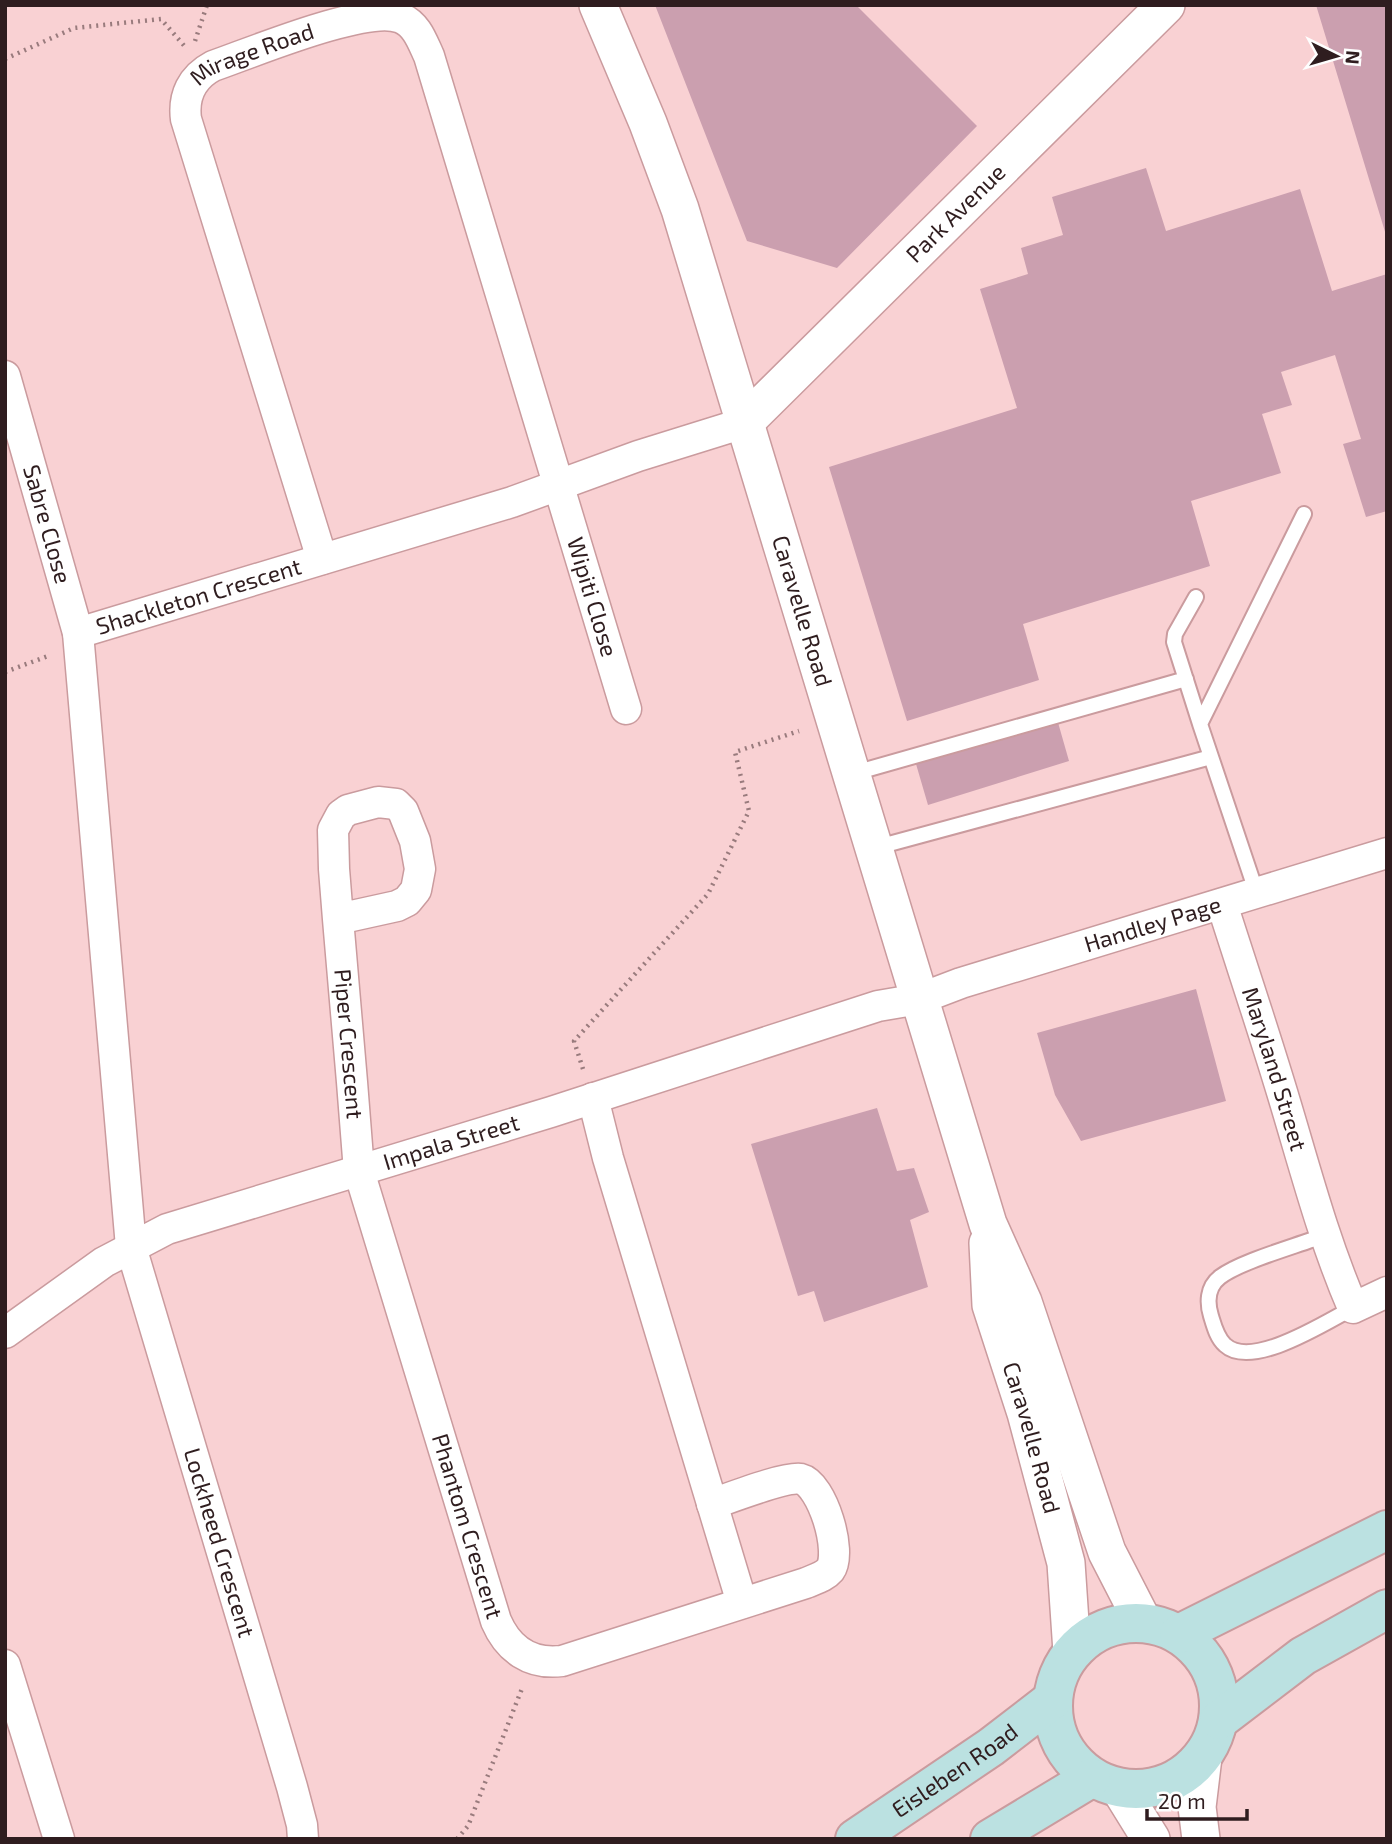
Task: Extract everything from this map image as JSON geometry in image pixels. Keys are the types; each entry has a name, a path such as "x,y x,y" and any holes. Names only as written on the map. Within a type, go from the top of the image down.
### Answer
{"main road":[{"path":"1179,1634 1387,1530"},
{"path":"1219,1720 1303,1656 1387,1609"},
{"path":"1143,1622 1179,1634 1204,1657 1217,1687 1219,1720 1213,1740 1203,1757 1180,1778 1151,1789 1105,1783 1074,1763 1061,1744 1053,1722 1052,1700 1058,1674 1072,1652 1092,1634 1116,1624 1143,1622"},
{"name":"Eisleben Road","path":"855,1839 991,1747 1052,1700"},
{"path":"990,1839 1105,1783"}],"street":[{"name":"Caravelle Road","path":"598,5 648,123 680,209 872,849 988,1224 1023,1302 1107,1552 1143,1622"},
{"name":"Park Avenue","path":"744,423 1166,5"},
{"name":"Mirage Road","path":"322,559 185,110 188,91 205,70 325,28 363,17 394,16 411,24 421,38 437,82 558,484"},
{"name":"Sabre Close","path":"5,376 78,640"},
{"name":"Shackleton Crescent","path":"131,1247 78,640 322,559 512,502 638,456 744,423"},
{"name":"Wipiti Close","path":"558,484 626,709"},
{"name":"Handley Page","path":"919,999 961,983 1387,853"},
{"name":"Maryland Street","path":"1222,904 1272,1058 1333,1264 1353,1308"},
{"name":"Piper Crescent","path":"338,919 359,1171"},
{"name":"Impala Street","path":"5,1333 96,1268 167,1229 593,1098 878,1006 919,999"},
{"path":"593,1098 608,1158 742,1602"},
{"name":"Phantom Crescent","path":"359,1171 496,1621 509,1644 533,1659"},
{"name":"Caravelle Road","path":"988,1224 991,1305 1026,1413 1066,1563 1072,1652"},
{"name":"Lockheed Crescent","path":"131,1247 292,1787 303,1839"},
{"path":"1353,1308 1387,1292"},
{"path":"533,1659 562,1661 824,1576 834,1561 835,1542 814,1487 798,1478 712,1504"},
{"path":"5,1665 59,1839"},
{"path":"1201,1839 1197,1807 1203,1757"},
{"path":"1105,1783 1151,1839"}],"lane":[{"path":"1200,724 1304,514"},
{"path":"1196,597 1175,634 1175,647 1256,894"},
{"path":"850,774 1186,680"},
{"path":"872,849 1211,757"},
{"path":"1325,1236 1234,1269 1217,1279 1207,1304 1216,1332 1225,1346 1244,1353 1254,1353 1281,1344 1353,1308"}],"path":[{"path":"5,59 74,28 161,19 190,53 207,5"},
{"path":"5,672 78,640"},
{"path":"584,1070 574,1041 708,894 749,811 734,752 799,732"},
{"path":"457,1839 468,1826 533,1659"}],"building":[{"path":"655,5 856,5 977,126 837,268 747,241"},
{"path":"1316,5 1387,5 1387,235 1386,235"},
{"path":"1146,168 1166,231 1300,189 1332,291 1387,274 1387,511 1366,517 1343,444 1361,439 1335,355 1281,372 1292,405 1262,414 1281,473 1191,501 1210,566 1023,624 1039,680 907,721 829,467 1017,408 980,289 1028,274 1021,248 1063,235 1052,197"},
{"path":"1057,719 1069,761 928,805 916,764"},
{"path":"1196,989 1226,1101 1081,1141 1055,1095 1037,1033"},
{"path":"877,1108 897,1171 914,1168 929,1212 910,1220 928,1287 824,1322 814,1291 798,1296 751,1144"}]}
